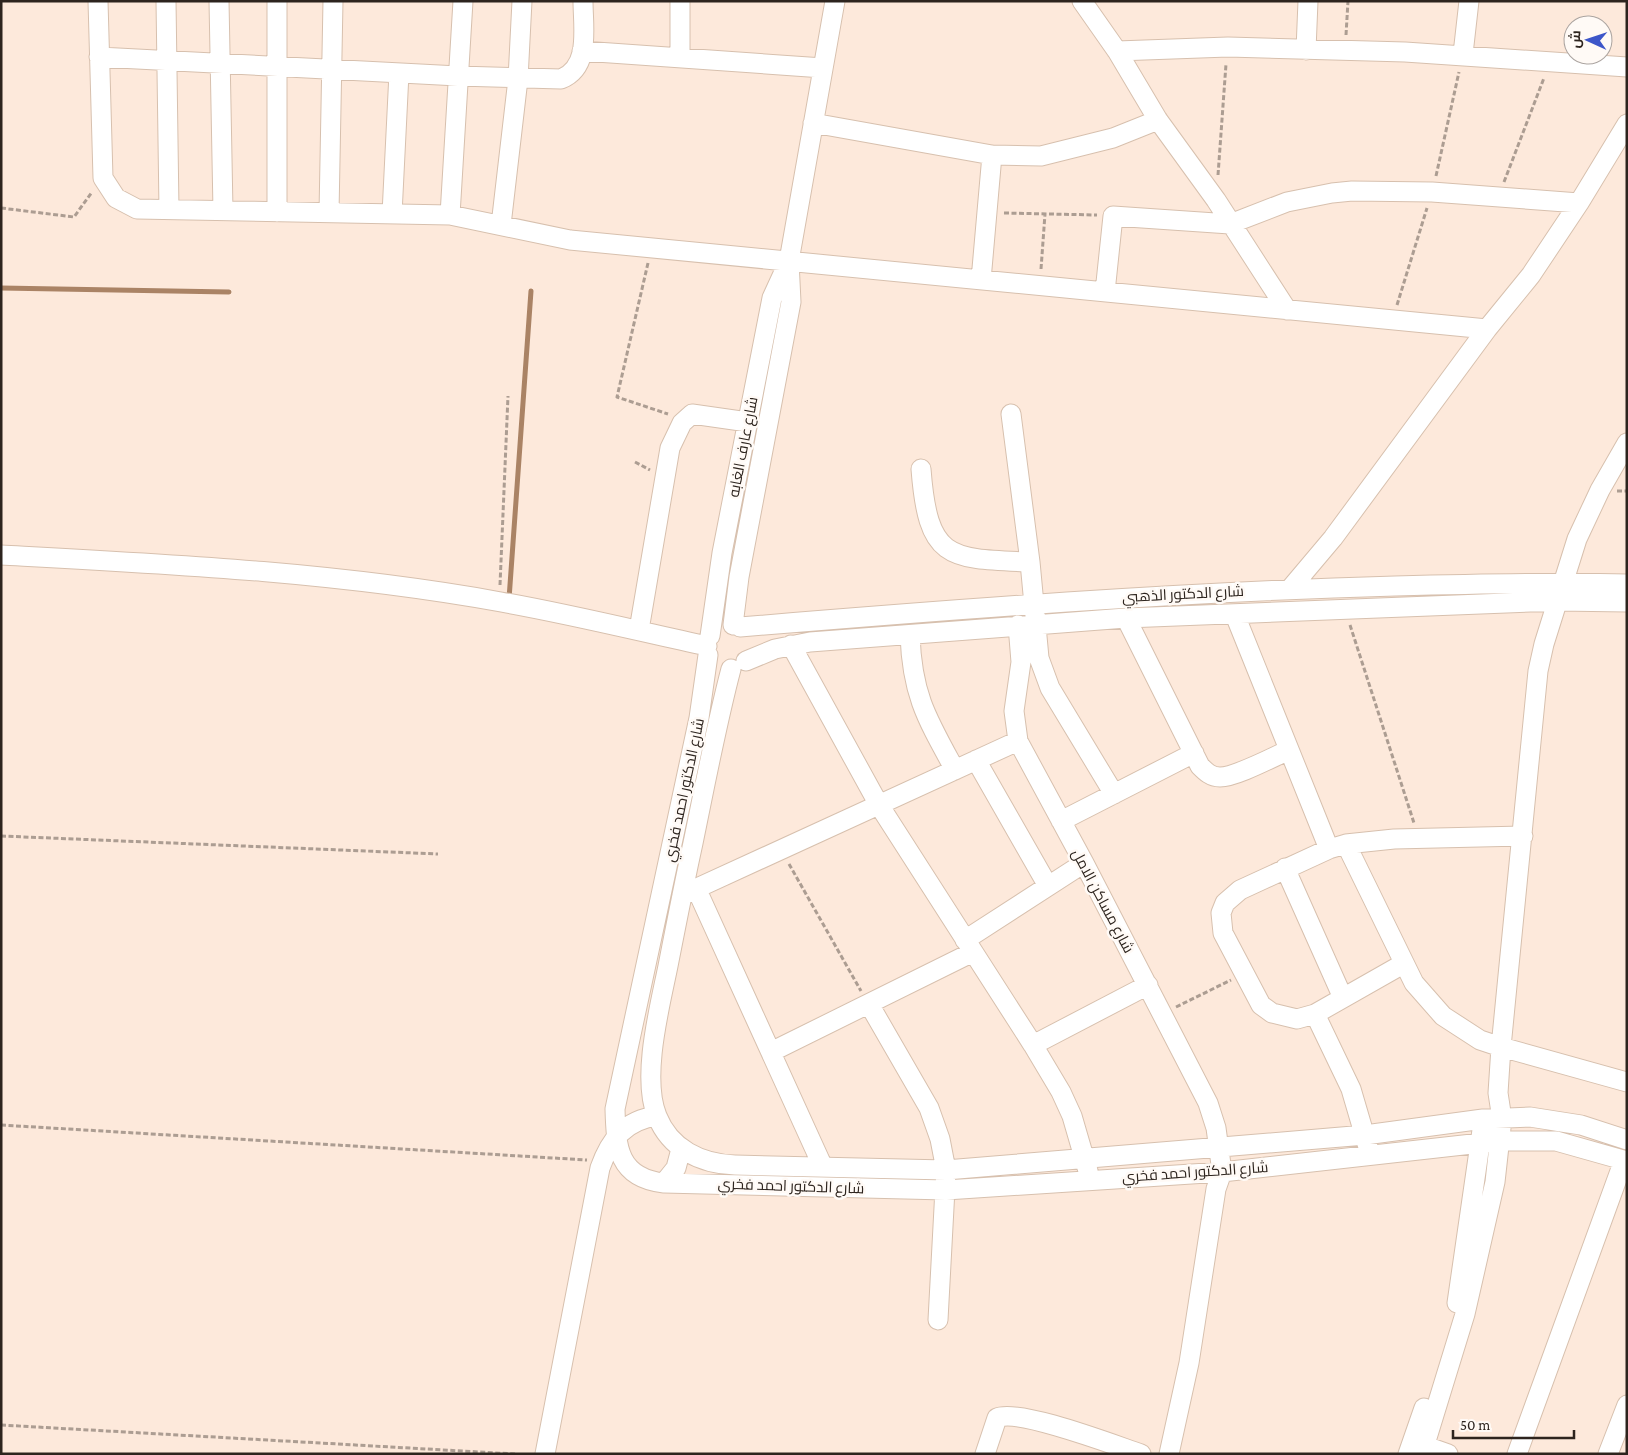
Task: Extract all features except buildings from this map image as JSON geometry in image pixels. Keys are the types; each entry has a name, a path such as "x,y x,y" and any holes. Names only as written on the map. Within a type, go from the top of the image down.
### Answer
{"street":[{"path":"98,1 103,178 116,198 126,205 137,209 450,215 570,240 1487,329"},
{"path":"166,1 169,210"},
{"path":"219,1 223,211"},
{"path":"277,1 277,212"},
{"path":"329,213 333,1"},
{"path":"450,215 463,1"},
{"path":"500,225 518,79 522,1"},
{"path":"99,57 552,80 568,76 580,61 582,52 583,1"},
{"path":"680,1 680,58"},
{"name":"شارع عارف الغابه","path":"736,626 739,577 791,302 789,261 836,1"},
{"path":"1082,1 1117,51 1158,120 1216,200 1287,310"},
{"path":"1306,50 1308,1"},
{"path":"1463,54 1469,1"},
{"path":"1117,51 1228,47 1463,54 1627,68"},
{"path":"582,52 823,68"},
{"path":"392,214 399,73"},
{"path":"813,123 992,155 1041,156 1056,154 1113,138 1158,120"},
{"path":"1290,589 1333,538 1487,329 1531,275 1579,203 1627,124"},
{"path":"981,280 992,155"},
{"path":"1106,292 1113,216 1230,224 1288,202 1332,193 1422,192 1579,203"},
{"name":"شارع عارف الغابه","path":"708,646 722,553 772,298 789,261"},
{"path":"639,630 670,448 685,420 692,414 748,422"},
{"path":"1011,414 1034,602 1027,625 1043,674 1114,794"},
{"path":"1448,1454 1417,1449 1453,1340 1456,1308 1490,1141 1502,1118 1498,1093 1501,1047 1538,671 1544,644 1586,517 1627,443"},
{"path":"921,469 926,510 931,526 945,547 953,553 974,560 1030,562"},
{"path":"1,555 248,570 499,601 708,646"},
{"name":"شارع الدكتور الذهبي","path":"736,626 1034,602 1290,589 1564,582 1627,584"},
{"name":"شارع الدكتور الذهبي","path":"739,665 791,645 1027,625 1126,618 1558,601 1627,602"},
{"path":"1235,615 1289,750 1338,846 1414,983 1443,1016 1474,1036 1501,1047 1627,1082"},
{"path":"1126,618 1200,766 1208,774 1219,777 1230,776 1289,750"},
{"path":"724,625 736,626 750,639 751,646 739,665 722,668 714,663 708,646 716,629 724,625"},
{"name":"شارع مساكن الامل","path":"1027,625 1014,711 1018,741 1084,863 1208,1103 1216,1128 1222,1172"},
{"path":"910,635 913,678 918,699 955,770"},
{"path":"791,645 879,805 1033,1045 1068,1108 1085,1159 1089,1179"},
{"name":"شارع الدكتور احمد فخري","path":"708,646 699,718 615,1109 618,1148 630,1169 640,1177 664,1183 946,1190 1089,1179 1222,1172 1490,1141 1556,1141 1626,1161"},
{"name":"شارع الدكتور احمد فخري","path":"739,665 653,1049 652,1097 657,1116 667,1134 681,1149 698,1159 716,1164 946,1170 1365,1136 1483,1120 1530,1117 1581,1125 1627,1140"},
{"path":"824,1167 771,1052 689,891 1018,741"},
{"path":"1061,821 1194,753"},
{"path":"976,760 1048,886"},
{"path":"1403,964 1315,1014 1297,1019 1272,1013 1261,1005 1223,933 1221,918 1225,903 1240,890 1285,868 1338,846 1418,838 1523,836"},
{"path":"771,1052 869,1004 969,946 1048,886 1084,863"},
{"path":"1285,868 1343,998"},
{"path":"1033,1045 1148,985"},
{"path":"869,1004 929,1108 940,1138 946,1170 946,1190 938,1320"},
{"path":"1315,1014 1342,1066 1370,1156"},
{"path":"1490,1141 1483,1120 1498,1093"},
{"path":"545,1454 602,1161 616,1136 634,1122 657,1116"},
{"path":"664,1183 676,1168 681,1149"},
{"path":"1517,1454 1626,1161"},
{"path":"1170,1454 1183,1398 1216,1189 1222,1172"},
{"path":"1608,1454 1627,1405"},
{"path":"985,1454 997,1418 1003,1415 1028,1418 1141,1454"}],"path":[{"path":"1346,51 1348,1"},
{"path":"1216,200 1228,47"},
{"path":"1498,196 1551,61"},
{"path":"1,208 74,217 103,178"},
{"path":"987,213 1113,216"},
{"path":"1040,285 1044,214"},
{"path":"652,247 617,397 685,420"},
{"path":"499,601 508,396"},
{"path":"1345,610 1418,838"},
{"path":"1,836 438,854"},
{"path":"780,850 869,1004"},
{"path":"1162,1013 1244,973"},
{"path":"1,1125 602,1161"},
{"path":"1,1425 515,1454"}],"waterway":[{"path":"1,288 229,292"},
{"path":"509,599 531,291"}]}
